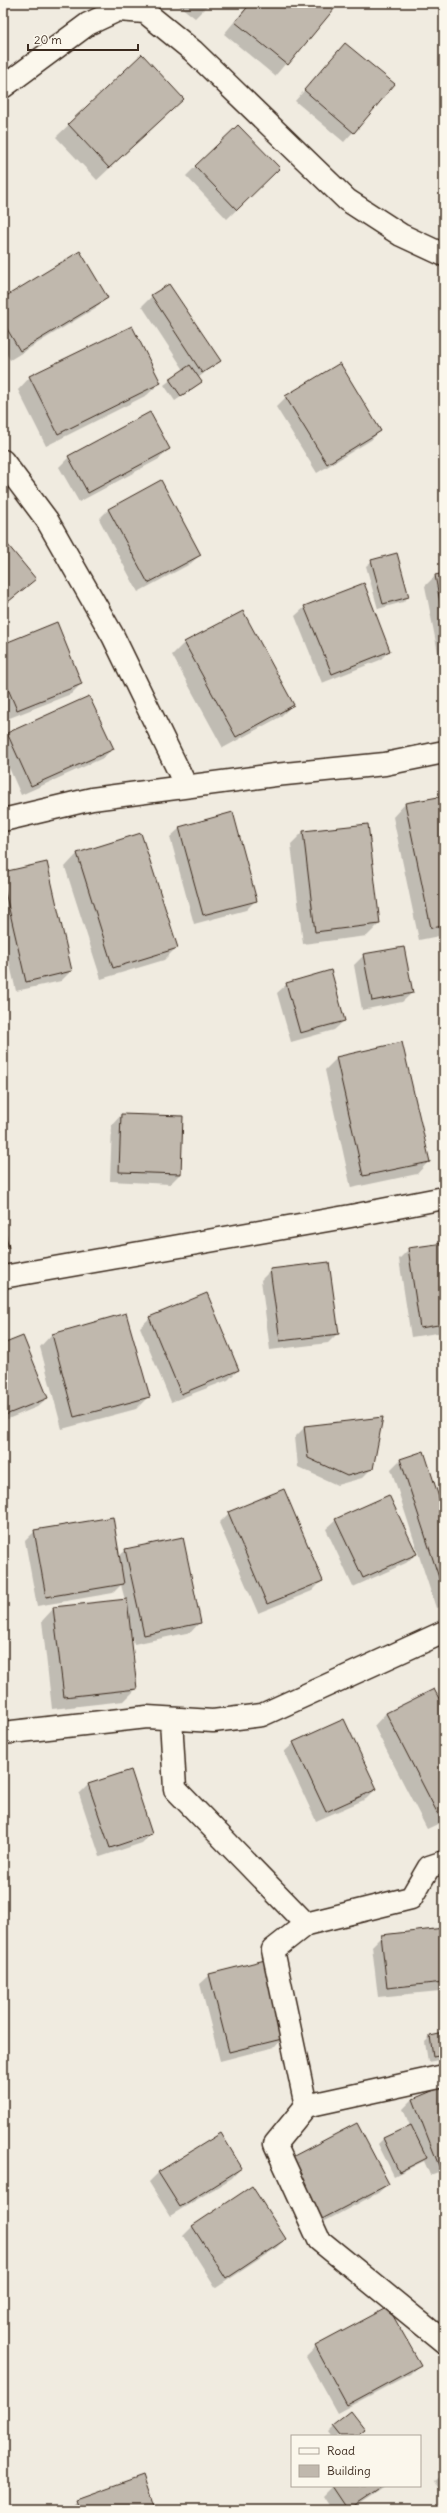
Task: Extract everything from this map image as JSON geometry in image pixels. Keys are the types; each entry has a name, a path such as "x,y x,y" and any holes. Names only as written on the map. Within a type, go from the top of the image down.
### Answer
{"street":[{"path":"3,87 88,24 118,10 145,12 193,51 347,200 401,235 444,255"},
{"path":"3,461 47,520 113,636 186,786"},
{"path":"3,820 92,799 275,775 386,764 444,752"},
{"path":"3,1277 351,1216 444,1198"},
{"path":"3,1733 147,1717 213,1721 262,1715 443,1634"},
{"path":"171,1719 175,1789 306,1924"},
{"path":"306,2106 273,1950 306,1924 412,1898 428,1867 444,1862"},
{"path":"444,2076 306,2106 275,2144 319,2240 444,2342"}],"building":[{"path":"251,3 339,3 288,65 235,22"},
{"path":"345,43 395,84 354,133 304,90"},
{"path":"142,54 184,99 109,168 68,124"},
{"path":"238,125 280,168 237,210 195,166"},
{"path":"80,251 108,298 20,351 3,322 3,298"},
{"path":"169,284 221,361 202,373 151,295"},
{"path":"132,326 161,383 58,434 29,376"},
{"path":"340,363 381,431 327,464 285,396"},
{"path":"190,365 202,382 181,396 169,379"},
{"path":"150,412 170,449 88,493 68,456"},
{"path":"161,480 201,555 148,583 108,509"},
{"path":"3,539 36,579 3,606"},
{"path":"397,553 409,597 383,604 371,560"},
{"path":"444,573 444,624 435,575"},
{"path":"364,583 390,651 332,674 304,606"},
{"path":"243,611 294,705 236,737 184,642"},
{"path":"57,622 82,684 17,710 3,677 3,644"},
{"path":"89,696 114,749 31,786 7,733"},
{"path":"444,796 444,926 431,928 405,803"},
{"path":"233,812 257,901 203,915 179,827"},
{"path":"368,824 380,924 315,932 303,831"},
{"path":"141,833 178,948 113,968 77,853"},
{"path":"47,862 72,971 26,982 3,883 3,872"},
{"path":"404,947 413,993 372,1001 363,954"},
{"path":"331,970 345,1021 300,1033 286,983"},
{"path":"402,1042 430,1162 363,1176 336,1057"},
{"path":"121,1114 183,1116 181,1174 119,1172"},
{"path":"3,1224 9,1248 3,1249"},
{"path":"444,1243 444,1324 420,1328 408,1248"},
{"path":"329,1262 339,1334 280,1341 270,1269"},
{"path":"207,1293 239,1370 181,1394 149,1317"},
{"path":"126,1313 150,1397 74,1417 52,1334"},
{"path":"23,1336 48,1398 3,1416 3,1344"},
{"path":"383,1417 373,1469 347,1476 308,1458 304,1426"},
{"path":"424,1451 444,1513 444,1593 400,1459"},
{"path":"284,1489 323,1581 267,1604 228,1512"},
{"path":"389,1495 417,1554 363,1578 335,1519"},
{"path":"113,1517 124,1584 46,1597 34,1530"},
{"path":"183,1537 201,1623 144,1635 125,1549"},
{"path":"127,1599 137,1689 64,1697 53,1607"},
{"path":"434,1689 444,1708 444,1815 440,1818 386,1713"},
{"path":"344,1719 377,1789 326,1812 293,1742"},
{"path":"131,1770 152,1834 110,1848 88,1784"},
{"path":"444,1928 444,1982 387,1988 381,1935"},
{"path":"265,1960 286,2038 229,2052 209,1974"},
{"path":"444,2033 444,2055 433,2057 430,2036"},
{"path":"444,2086 444,2165 439,2166 413,2099"},
{"path":"357,2123 389,2184 322,2219 290,2158"},
{"path":"411,2125 427,2158 399,2172 383,2138"},
{"path":"221,2133 242,2168 180,2207 158,2172"},
{"path":"252,2186 286,2239 226,2279 192,2226"},
{"path":"388,2307 421,2365 347,2405 315,2346"},
{"path":"351,2411 365,2429 357,2435 339,2435 332,2426"},
{"path":"143,2475 155,2510 80,2510 76,2499"},
{"path":"333,2487 382,2487 348,2510"}]}
